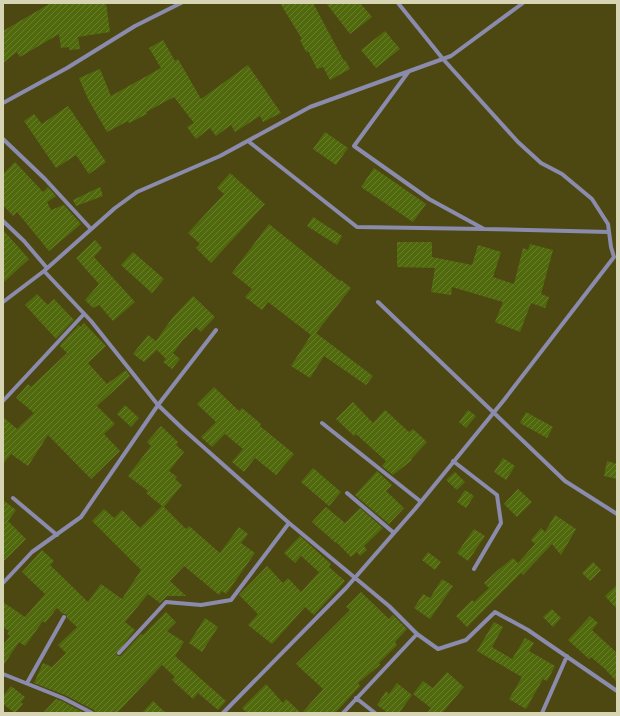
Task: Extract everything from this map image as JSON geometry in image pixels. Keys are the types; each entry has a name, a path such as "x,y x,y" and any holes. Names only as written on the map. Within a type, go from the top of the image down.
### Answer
{"street":[{"path":"3,102 67,68 134,26 181,3"},
{"path":"223,713 354,578 394,533 493,412 614,257 608,224 592,199 562,174 541,163 518,142 443,59 398,3"},
{"path":"3,302 44,271 115,208 137,192 220,156 310,107 451,56 522,3"},
{"path":"409,71 354,146 429,199 484,229"},
{"path":"3,139 45,179 91,229"},
{"path":"248,141 358,227 609,232"},
{"path":"3,221 24,240 47,268"},
{"path":"44,271 84,314 158,405 289,523 389,606 417,634 438,648 466,640 495,612 528,630 617,691"},
{"path":"378,302 565,481 617,514"},
{"path":"3,401 84,314"},
{"path":"3,583 32,552 81,517 158,405 216,330"},
{"path":"322,423 420,501"},
{"path":"453,461 497,495 501,523 474,569"},
{"path":"347,493 394,533"},
{"path":"13,498 57,535"},
{"path":"119,652 166,602 201,605 231,600 289,523"},
{"path":"27,684 64,617"},
{"path":"343,713 417,634"},
{"path":"542,713 567,656"},
{"path":"3,674 63,698 92,713"},
{"path":"356,698 375,713"}],"building":[{"path":"51,3 106,3 110,32 78,37 80,49 69,50 69,47 61,48 59,34 20,57 17,52 3,63 3,31"},
{"path":"280,3 313,3 344,61 345,60 350,69 330,80 323,67 317,69 308,51 306,52 300,40 302,39"},
{"path":"326,3 360,3 372,17 350,34"},
{"path":"385,31 400,49 376,68 361,50"},
{"path":"163,40 175,61 178,59 201,99 248,65 281,113 263,122 260,116 235,132 231,125 216,136 210,128 196,139 187,127 194,123 174,97 146,112 147,114 129,123 128,121 107,132 88,99 79,78 100,69 111,96 161,68 149,48"},
{"path":"68,106 106,162 89,174 76,155 56,168 24,121 34,114 42,124"},
{"path":"325,132 348,148 336,165 313,149"},
{"path":"15,162 43,192 48,187 56,196 47,202 51,210 64,205 81,224 49,251 17,212 13,216 3,205 3,174"},
{"path":"374,168 426,204 413,222 361,187"},
{"path":"230,173 265,204 211,263 196,248 200,244 188,233 224,194 217,188"},
{"path":"100,187 103,196 76,206 73,200"},
{"path":"313,217 342,236 337,245 307,226"},
{"path":"269,224 340,281 341,280 351,288 316,333 373,376 366,385 324,356 310,378 291,366 311,335 268,302 262,310 245,297 252,289 232,273"},
{"path":"3,230 29,259 3,283"},
{"path":"95,240 102,248 94,257 135,302 113,321 99,305 93,308 85,300 99,284 76,258"},
{"path":"397,242 432,242 432,257 472,265 478,245 501,252 493,277 514,284 523,248 528,250 530,244 553,250 541,294 549,297 545,308 531,303 520,332 495,322 503,302 452,287 451,295 431,292 435,268 397,267"},
{"path":"133,252 164,279 152,293 121,265"},
{"path":"37,294 48,305 54,299 74,320 56,339 25,305"},
{"path":"193,296 215,317 201,332 196,327 183,340 173,353 180,359 172,369 163,362 166,359 157,350 144,362 133,354 148,335 156,341 173,317"},
{"path":"84,323 106,346 88,363 107,384 126,370 130,376 97,406 115,424 104,434 120,451 91,479 48,435 28,466 11,454 3,464 3,417 17,429 34,413 16,398 28,384 31,387 67,353 60,346 61,344 79,325 81,327"},
{"path":"214,387 239,411 242,408 261,424 260,426 294,454 276,475 255,458 244,472 232,462 243,449 225,434 212,447 201,437 216,422 197,404"},
{"path":"353,402 373,423 385,410 409,432 413,429 427,442 411,459 412,460 393,475 382,466 386,461 356,434 354,436 336,419"},
{"path":"125,405 139,418 131,427 117,414"},
{"path":"468,410 476,416 466,428 459,422"},
{"path":"526,412 553,427 547,438 520,423"},
{"path":"161,426 178,442 176,445 184,452 169,471 177,477 175,479 182,485 164,507 186,529 189,526 220,553 239,527 248,534 241,543 255,553 226,594 222,591 219,595 184,566 170,581 186,596 167,596 160,603 148,594 125,622 135,630 116,654 121,656 141,634 143,635 166,612 176,622 167,631 184,642 175,656 226,701 218,710 198,693 193,699 172,680 175,677 162,665 117,713 95,713 94,710 65,695 34,683 43,663 52,667 66,653 58,645 77,627 67,618 66,614 63,614 57,608 45,623 43,621 25,646 19,642 3,666 3,645 10,636 7,634 9,631 3,627 3,602 25,617 45,594 22,572 42,550 54,561 50,565 88,602 101,584 122,599 141,570 92,521 104,509 114,518 122,510 140,528 162,506 146,493 148,491 128,476 151,446 147,442"},
{"path":"503,458 515,466 506,480 494,472"},
{"path":"607,461 617,464 617,479 604,476"},
{"path":"313,468 341,492 329,506 301,482"},
{"path":"377,471 392,485 386,491 404,508 389,524 355,495"},
{"path":"455,472 465,482 457,490 446,480"},
{"path":"518,489 532,502 517,517 504,504"},
{"path":"465,490 474,496 466,508 457,502"},
{"path":"3,500 16,510 8,521 26,539 3,562"},
{"path":"326,507 345,523 360,508 383,528 364,546 367,550 360,556 357,552 351,557 312,522"},
{"path":"555,515 576,529 561,555 552,544 523,575 521,573 467,627 456,616 472,600 474,602 489,588 484,583 498,570 513,558 518,563 535,544 531,540 541,528 545,532"},
{"path":"474,529 485,536 468,561 457,553"},
{"path":"300,536 331,564 329,567 345,581 314,615 305,607 272,644 248,625 258,614 239,595 267,566 283,583 288,578 301,592 319,572 301,556 295,563 284,553"},
{"path":"428,552 441,562 435,570 422,560"},
{"path":"593,562 601,570 590,581 582,573"},
{"path":"442,579 453,586 430,619 414,608 423,594 430,598"},
{"path":"617,585 617,609 605,596"},
{"path":"361,592 389,619 393,615 407,629 395,642 397,645 379,663 380,665 358,683 360,686 335,713 302,713 323,689 296,664 350,610 346,607"},
{"path":"552,609 561,618 553,627 543,617"},
{"path":"590,616 598,623 592,630 617,653 617,682 591,657 589,659 568,640"},
{"path":"205,618 218,627 202,652 189,643"},
{"path":"494,622 503,627 492,647 512,659 525,638 534,643 529,651 555,666 547,681 543,679 526,709 509,699 522,677 477,651"},
{"path":"447,672 464,687 442,713 427,713 431,708 413,694 423,681 433,688"},
{"path":"397,683 412,695 399,713 388,713 377,705 386,691 389,694"},
{"path":"266,684 283,703 286,699 301,713 247,713 242,708"},
{"path":"11,686 25,697 21,702 23,704 15,713 3,704 3,696"},
{"path":"56,699 62,701 84,713 43,713"},
{"path":"153,701 166,713 142,713"}]}
